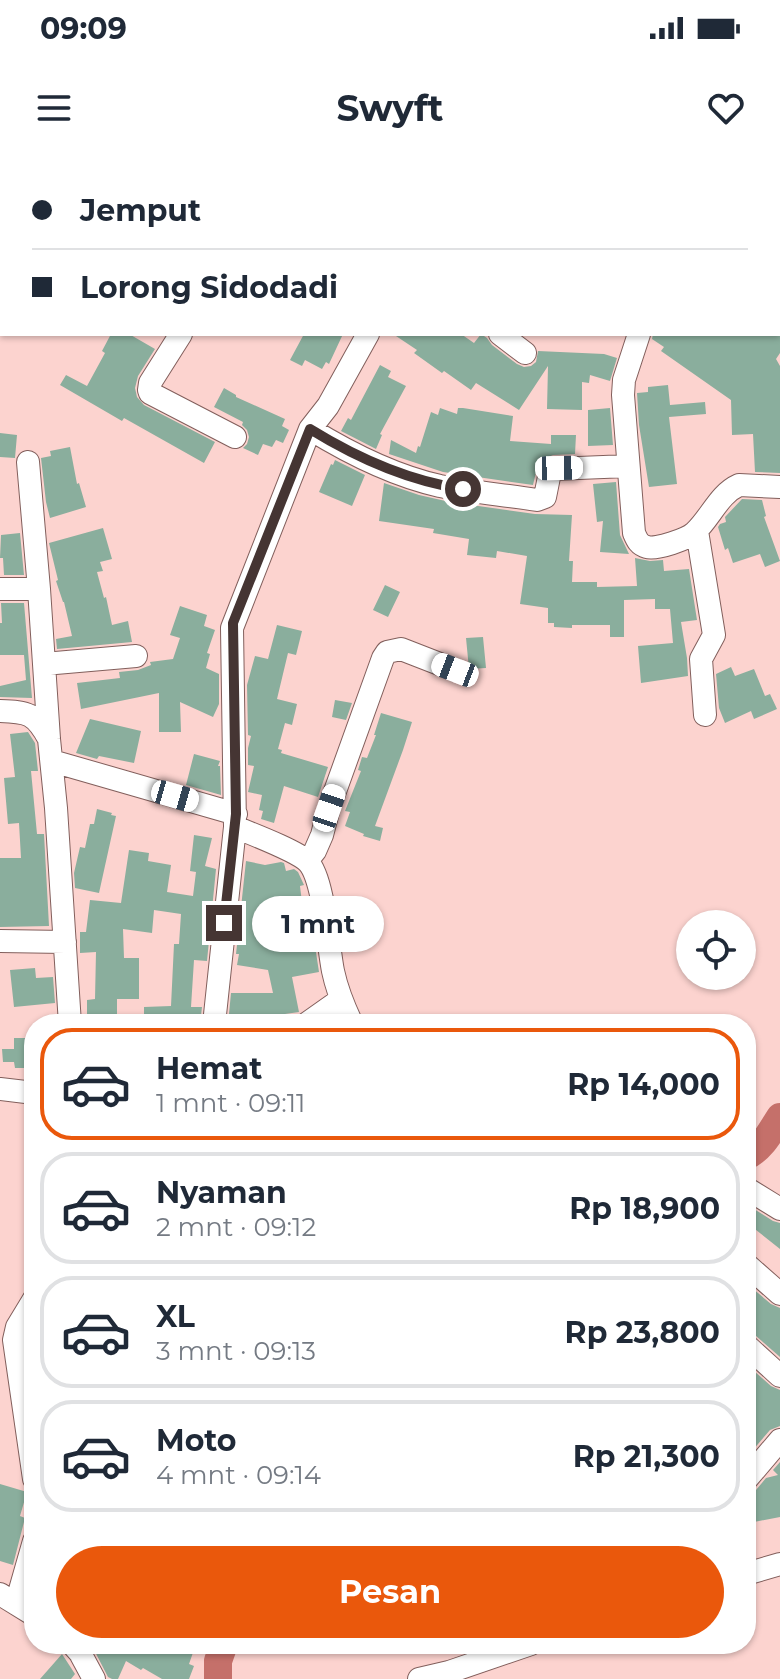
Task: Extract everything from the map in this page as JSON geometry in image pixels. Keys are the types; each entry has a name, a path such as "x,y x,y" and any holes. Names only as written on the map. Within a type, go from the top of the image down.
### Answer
{"street":[{"path":"180,336 150,383 149,390 153,396 235,437"},
{"path":"215,1014 236,820 233,623 310,429 328,406 367,336"},
{"path":"503,336 525,353"},
{"path":"638,336 623,387 634,533 639,543 655,547 689,537 734,486 780,487"},
{"path":"310,429 399,473 439,485 537,500 545,497 550,472 554,469 628,466"},
{"path":"28,462 69,1014"},
{"path":"697,531 714,635 701,659 705,715"},
{"path":"0,589 39,589"},
{"path":"307,861 322,835 329,808 387,652 401,649 455,670"},
{"path":"44,664 136,656"},
{"path":"0,711 30,714 41,723 51,750 236,820 307,861 316,878 333,973 347,1014"},
{"path":"0,941 65,942"},
{"path":"320,1014 340,1000"},
{"path":"0,1089 24,1092"},
{"path":"756,1194 780,1209"},
{"path":"756,1273 780,1294"},
{"path":"24,1316 14,1340 24,1407"},
{"path":"0,1347 18,1364"},
{"path":"756,1354 780,1376"},
{"path":"756,1468 780,1440"},
{"path":"756,1571 780,1564"},
{"path":"17,1604 24,1579"},
{"path":"81,1654 94,1679"},
{"path":"419,1679 502,1654"}],"building":[{"path":"110,336 132,336 155,349 138,376 135,388 137,397 144,405 215,442 204,463 60,385 66,375 87,386 105,353 102,351"},
{"path":"303,336 342,336 329,364 326,362 322,369 305,360 302,366 290,360"},
{"path":"396,336 464,336 474,343 479,336 484,336 524,367 536,362 538,351 604,354 617,358 610,381 590,375 589,383 582,382 582,410 547,409 548,366 519,410 476,383 471,390 444,371 442,373 414,353 417,350"},
{"path":"653,336 780,336 780,353 776,359 780,366 780,473 755,472 753,434 732,435 731,400 661,351 664,347 652,339"},
{"path":"380,365 391,371 388,377 406,386 380,434 376,449 341,431 348,418 351,420"},
{"path":"668,385 670,405 705,402 706,414 669,417 677,484 649,487 637,393 648,392 648,387"},
{"path":"224,388 236,397 285,419 282,426 289,430 283,443 276,440 272,447 263,444 258,455 243,448 249,437 243,422 214,407"},
{"path":"440,408 457,414 458,408 463,408 513,416 510,441 551,444 551,435 576,435 575,454 546,458 537,468 533,485 443,472 389,454 391,440 416,453 431,412 438,415"},
{"path":"610,408 613,445 588,446 588,410"},
{"path":"0,433 17,435 15,458 0,457"},
{"path":"70,447 77,484 86,507 50,518 41,458 51,456 50,451"},
{"path":"335,460 365,475 352,506 319,492"},
{"path":"616,482 620,535 629,554 600,552 603,521 597,522 593,484"},
{"path":"384,483 450,502 535,514 572,515 569,561 573,561 572,582 597,582 597,587 637,586 635,558 663,560 664,571 689,569 697,620 681,622 688,676 641,683 638,646 673,643 670,609 655,609 655,599 624,600 624,637 610,637 610,625 554,627 554,623 548,623 548,608 520,604 527,556 497,551 496,558 467,555 469,539 433,533 434,529 379,521"},
{"path":"742,499 762,500 764,517 780,561 765,567 760,554 733,563 728,548 725,550 718,527 726,522 725,517"},
{"path":"103,528 112,559 100,562 103,571 97,572 112,625 128,621 132,642 57,649 56,639 72,636 49,543"},
{"path":"20,533 24,575 4,575 3,558 0,558 1,535"},
{"path":"385,585 400,592 388,617 373,610"},
{"path":"1,603 24,603 32,698 0,697 0,686 26,680 24,655 0,655"},
{"path":"180,606 207,615 204,626 215,630 207,653 210,654 206,668 219,674 219,704 213,717 180,702 181,732 159,732 159,693 81,709 77,683 120,678 119,672 138,670 151,665 150,662 173,659 180,638 170,635"},
{"path":"277,625 302,631 296,655 288,653 277,699 297,704 292,725 285,723 278,749 282,750 281,753 328,767 318,797 284,786 274,823 261,819 262,795 248,792 254,766 248,765 251,736 248,735 247,685 255,656 268,659"},
{"path":"483,637 486,668 469,669 466,638"},
{"path":"731,667 735,676 754,669 765,696 770,694 777,709 754,719 751,711 725,723 719,708 716,674"},
{"path":"335,700 352,703 346,720 332,717"},
{"path":"381,713 412,722 375,826 383,828 380,841 345,826 350,812 345,811 361,771 358,770 362,757 367,758 376,735"},
{"path":"90,719 141,731 134,763 76,753"},
{"path":"28,732 35,743 38,771 31,771 37,834 44,834 49,926 0,927 0,858 21,858 19,823 8,824 4,778 15,777 10,734"},
{"path":"194,754 220,761 221,795 186,785"},
{"path":"97,809 116,816 99,893 75,888 74,873 80,847 85,848"},
{"path":"194,835 212,838 205,866 216,869 207,961 194,960 191,1007 202,1007 201,1014 144,1014 144,1007 171,1006 174,944 179,944 181,914 154,910 152,933 123,929 124,958 139,958 139,999 117,999 117,1014 87,1014 87,1000 95,999 96,952 80,953 80,932 86,932 90,900 121,903 129,850 149,853 148,861 171,865 167,892 193,896 196,872 190,871"},
{"path":"246,861 265,865 281,862 286,871 294,869 304,885 300,886 305,927 312,926 319,972 292,977 299,1012 229,1014 231,993 273,993 268,970 237,965 239,954 236,954"},
{"path":"35,968 36,978 53,977 55,1003 14,1007 10,970"},
{"path":"14,1038 24,1038 24,1068 15,1068 14,1062 3,1062 2,1049 14,1049"},
{"path":"756,1210 780,1223 780,1249 756,1230"},
{"path":"756,1291 780,1308 780,1357 756,1336"},
{"path":"756,1373 780,1390 780,1426 770,1430 756,1446"},
{"path":"780,1462 780,1517 756,1522 756,1490 766,1478 778,1475 773,1470"},
{"path":"0,1484 24,1491 20,1516 24,1518 24,1522 13,1565 0,1561"},
{"path":"62,1654 75,1674 71,1679 40,1679"},
{"path":"96,1654 192,1654 189,1664 194,1666 189,1679 162,1679 126,1661 118,1679 108,1677"}],"waterway":[{"path":"756,1149 780,1117"},
{"path":"218,1679 220,1654"}],"route":[{"path":"224,923 236,814 232,628 310,429 399,473 463,489"}]}
